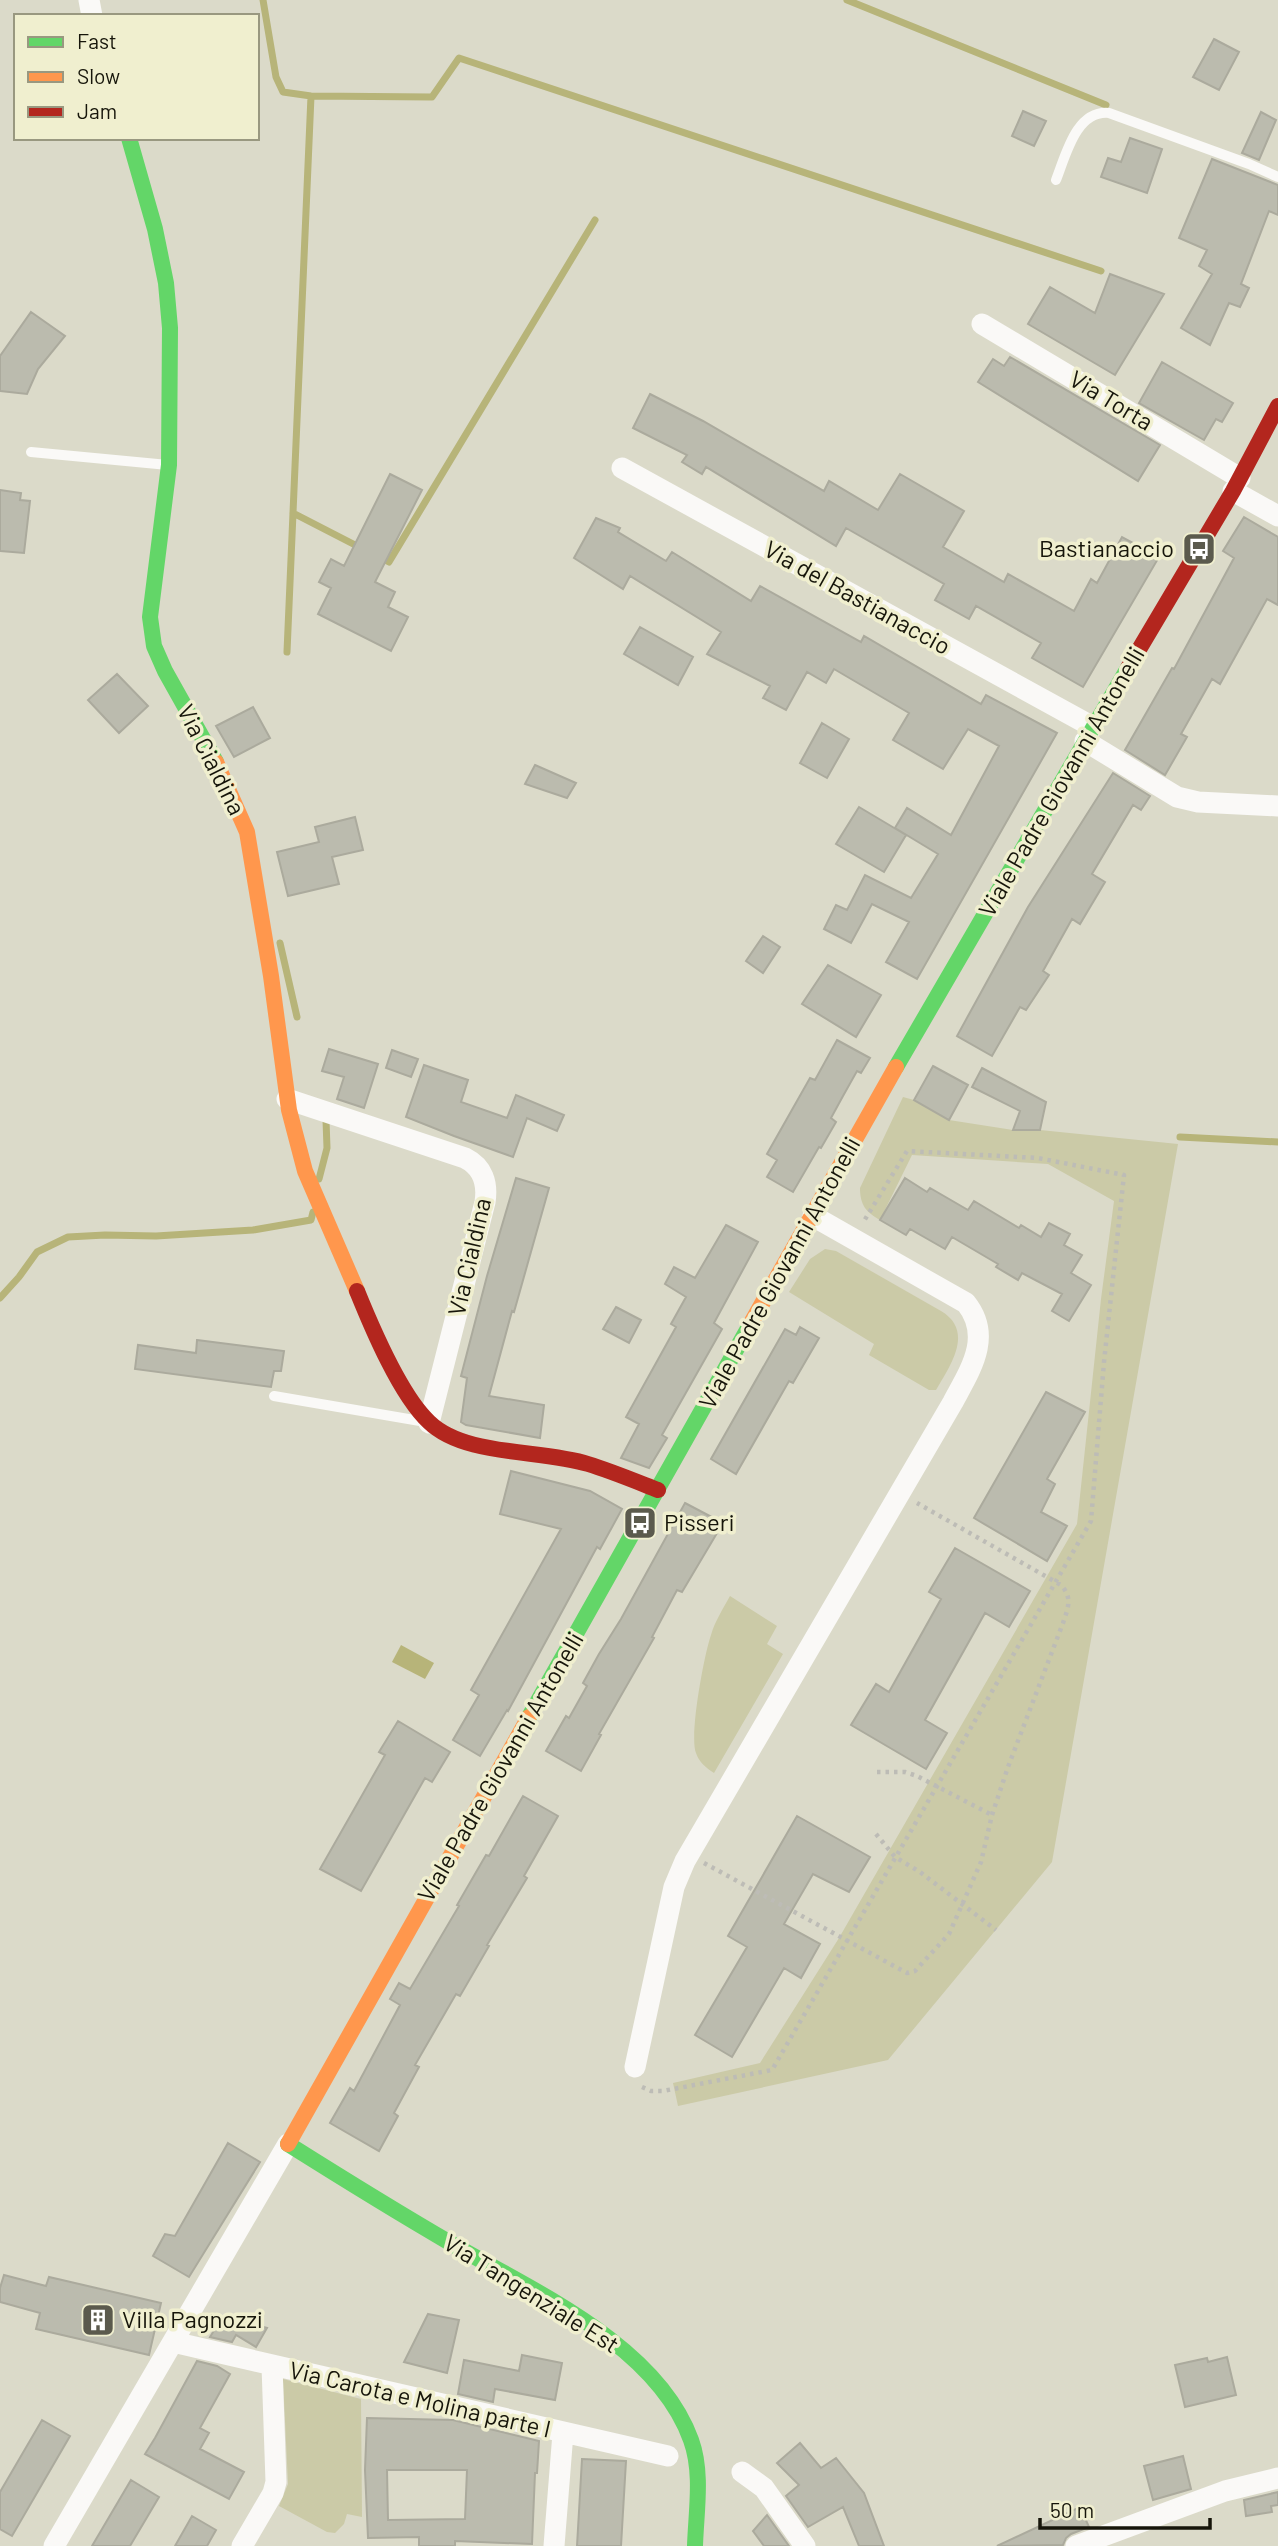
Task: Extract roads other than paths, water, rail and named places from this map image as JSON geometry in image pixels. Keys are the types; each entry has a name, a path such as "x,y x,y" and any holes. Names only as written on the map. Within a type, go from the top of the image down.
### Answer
{"main road":[{"name":"Via Cialdina","path":"130,140 155,229 166,283 171,368 169,465 150,617 154,646 165,671 219,766 247,832 271,976 287,1099 305,1171 377,1339 409,1397 429,1423 460,1442 586,1463 658,1490"},
{"name":"Viale Padre Giovanni Antonelli","path":"288,2144 813,1216 1089,734 1236,484 1278,406"},
{"name":"Via Tangenziale Est","path":"288,2144 579,2319 635,2361 674,2406 691,2439 696,2475 695,2546"}],"street":[{"name":"Via Torta","path":"982,324 1236,484 1278,516"},
{"name":"Via del Bastianaccio","path":"622,468 1089,734 1177,797 1199,802 1278,806"},
{"name":"Via Cialdina","path":"287,1099 465,1158 478,1167 483,1175 486,1183 485,1202 429,1423"},
{"path":"635,2067 674,1887 688,1855 978,1352 979,1332 973,1311 966,1303 813,1216"},
{"path":"54,2546 288,2144"},
{"name":"Via Carota e Molina parte I","path":"173,2342 668,2456"},
{"path":"242,2546 273,2493 276,2482 272,2366"},
{"path":"554,2546 563,2433"},
{"path":"742,2472 764,2488 804,2546"},
{"path":"1076,2546 1225,2491 1278,2478"}],"lane":[{"path":"1056,180 1076,134 1088,116 1099,112 1109,113 1278,177"},
{"path":"31,452 169,465"},
{"name":"Via Cialdina","path":"274,1396 429,1423"}],"waterway":[{"path":"263,0 276,77 283,92 311,96 432,97 459,58 1101,271"},
{"path":"847,0 1106,105"},
{"path":"287,652 311,96"},
{"path":"378,556 389,562 595,220"},
{"path":"293,513 361,548"},
{"path":"280,943 297,1017"},
{"path":"319,1179 327,1148 326,1120"},
{"path":"1180,1137 1278,1142"},
{"path":"0,1298 37,1252 68,1237 156,1236 253,1230 311,1220 313,1212"}],"place":[{"name":"Bastianaccio","path":"1199,549"},
{"name":"Pisseri","path":"640,1523"},
{"name":"Villa Pagnozzi","path":"98,2320"}]}
